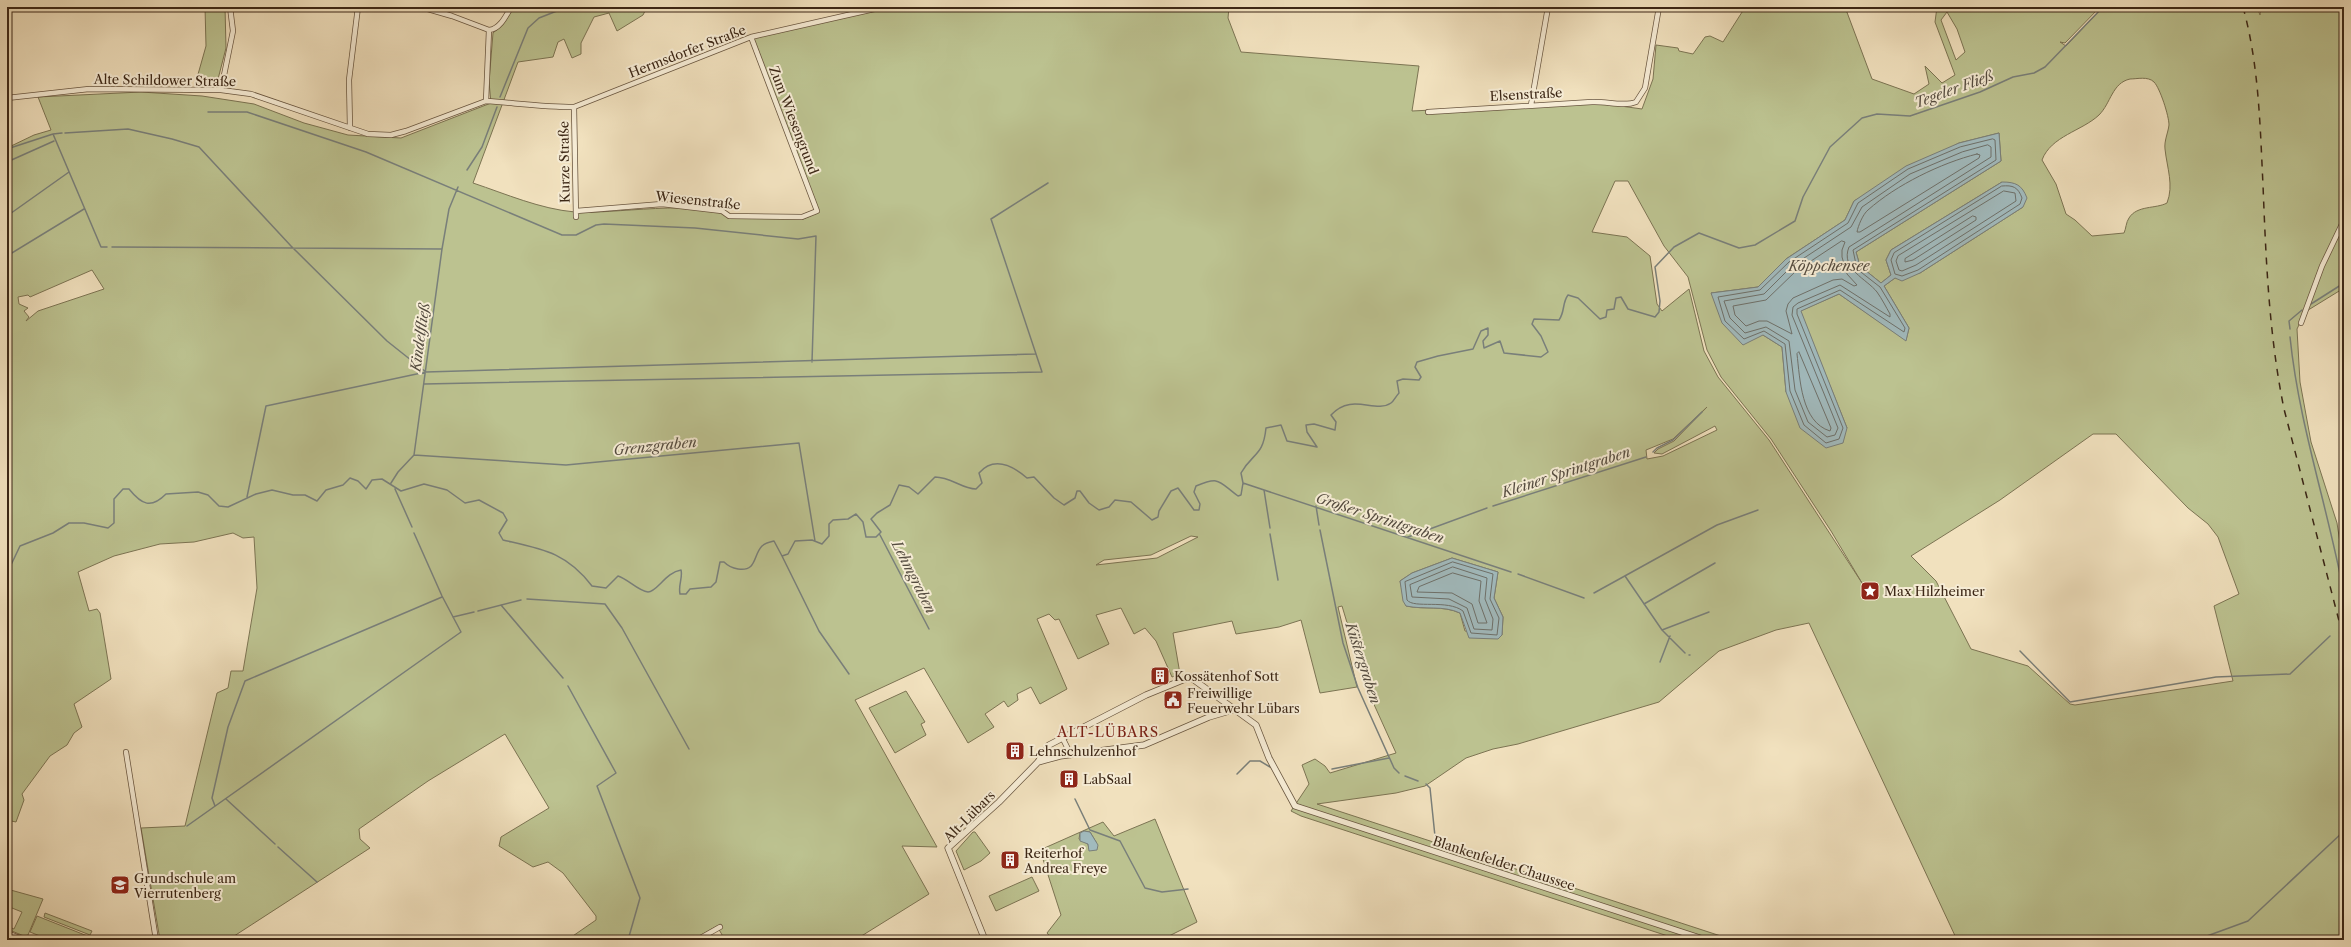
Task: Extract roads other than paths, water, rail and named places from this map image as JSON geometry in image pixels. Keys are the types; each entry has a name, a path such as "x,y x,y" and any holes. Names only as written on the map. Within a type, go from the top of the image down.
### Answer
{"street":[{"path":"221,90 233,31 230,7 235,7"},
{"path":"350,128 349,80 358,7"},
{"path":"421,7 452,16 489,30 496,28 511,7"},
{"name":"Hermsdorfer Straße","path":"503,101 544,107 574,107 751,37 883,7"},
{"path":"1531,105 1548,7"},
{"name":"Elsenstraße","path":"1428,112 1608,101 1626,105 1636,102 1645,88 1659,7"},
{"path":"486,101 489,30"},
{"name":"Zum Wiesengrund","path":"751,37 817,211"},
{"name":"Alte Schildower Straße","path":"7,98 89,89 221,90 251,94 368,134 398,134 486,101 503,101"},
{"name":"Kurze Straße","path":"574,107 576,217"},
{"name":"Wiesenstraße","path":"576,211 662,204 722,211 729,216 802,217 817,211"},
{"path":"2301,323 2325,259 2344,220"},
{"name":"Alt-Lübars","path":"985,940 948,848 999,802 1038,762 1050,745 1062,737 1185,678 1194,679 1256,725 1269,758 1295,806"},
{"path":"1038,762 1071,755 1144,746 1209,717 1236,709"},
{"path":"1062,737 1071,755"},
{"path":"126,752 156,940"},
{"name":"Blankenfelder Chaussee","path":"1295,806 1706,940"},
{"path":"697,940 720,927"},
{"path":"7,932 25,940"}],"water":[{"name":"Köppchensee","path":"1999,133 2001,161 1856,252 1860,266 1881,283 1891,275 1886,260 1891,250 2002,182 2018,185 2023,190 2027,198 2023,207 1920,273 1902,281 1895,278 1884,286 1909,328 1906,341 1839,294 1801,311 1847,428 1843,443 1826,448 1800,428 1786,392 1782,347 1763,335 1743,345 1722,323 1711,293 1758,287 1786,259 1845,220 1854,201 1906,166 1959,143"},
{"path":"1452,558 1498,572 1494,598 1503,617 1502,635 1498,639 1469,638 1460,613 1440,608 1406,606 1403,601 1400,581 1412,573"},
{"path":"1084,831 1090,832 1098,845 1097,850 1089,851 1088,844 1080,841 1080,833"}],"waterway":[{"name":"Kindelfließ","path":"500,97 528,28 539,18 567,7"},
{"name":"Tegeler Fließ","path":"7,566 10,567 20,546 53,533 69,523 84,523 108,528 114,523 114,499 123,489 129,489 138,499 147,503 156,502 166,494 198,492 208,495 219,506 228,507 256,494 272,490 293,495 305,495 317,501 326,490 343,485 350,478 358,481 366,489 372,480 382,479 401,491 424,484 447,490 465,503 479,500 503,513 507,520 499,533 503,540 530,546 563,559 573,566 592,586 606,588 618,576 640,590 648,592 655,589 671,574 681,570 680,594 686,594 690,589 711,587 716,582 720,562 724,562 730,567 736,569 748,568 754,562 759,550 763,545 768,543 774,541 782,556 788,554 795,541 812,540 822,544 829,536 829,524 833,520 848,519 856,514 863,522 866,537 876,537 881,532 871,519 877,513 890,505 899,485 909,487 918,494 935,477 976,489 982,483 979,473 985,468 997,464 1010,467 1027,478 1034,477 1054,498 1064,505 1075,498 1077,491 1080,491 1089,503 1099,510 1109,507 1115,500 1131,502 1152,520 1158,517 1159,511 1171,491 1178,488 1194,510 1199,510 1200,504 1194,492 1196,486 1204,483 1215,481 1222,484 1238,496 1241,495 1243,483 1241,473 1245,466 1257,454 1263,444 1266,428 1281,425 1287,441 1317,447 1307,432 1306,425 1314,424 1335,430 1336,422 1331,415 1339,408 1355,404 1385,406 1391,403 1399,393 1397,381 1403,379 1419,380 1421,377 1415,367 1417,362 1473,349 1481,331 1488,328 1488,335 1483,341 1484,348 1500,341 1504,353 1541,357 1548,352 1541,336 1532,324 1534,319 1559,320 1568,295 1578,298 1600,319 1606,317 1607,310 1614,309 1616,298 1621,297 1628,309 1655,317 1659,312 1660,301 1655,267 1674,247 1699,233 1739,248 1755,245 1795,221 1803,197 1830,147 1862,118 1877,114 1910,116 1980,92 2013,77 2034,73 2045,67 2103,7"},
{"name":"Kindelfließ","path":"469,167 467,170 482,147 497,107"},
{"path":"208,112 247,112 366,152 562,235 576,235 596,225 604,224 695,228 798,239 816,236 812,362"},
{"path":"65,133 128,129 199,147 291,246 387,341 426,372"},
{"path":"7,149 53,134 62,133"},
{"path":"53,134 101,247 107,247"},
{"path":"7,162 54,141"},
{"path":"7,216 69,172"},
{"path":"424,384 1042,372 991,219 1048,183"},
{"name":"Kindelfließ","path":"391,483 398,472 414,455 442,249 449,209 458,187"},
{"path":"7,256 84,209"},
{"path":"112,247 442,249"},
{"path":"2311,304 2344,283"},
{"path":"2290,329 2289,321 2302,310"},
{"path":"2290,337 2300,402 2344,594"},
{"path":"247,497 266,406 426,372 1035,354"},
{"name":"Kleiner Sprintgraben","path":"1653,452 1657,448 1673,440 1702,412"},
{"name":"Grenzgraben","path":"414,455 566,465 799,443 815,541"},
{"name":"Kleiner Sprintgraben","path":"1493,506 1646,457"},
{"name":"Großer Sprintgraben","path":"1243,483 1511,572"},
{"path":"395,489 412,527"},
{"path":"1264,490 1270,528"},
{"name":"Küstergraben","path":"1316,506 1319,525"},
{"name":"Kleiner Sprintgraben","path":"1408,537 1487,508"},
{"name":"Großer Sprintgraben","path":"1594,593 1717,525 1758,510"},
{"name":"Küstergraben","path":"1320,530 1343,643 1358,688 1394,768 1399,773"},
{"path":"187,826 461,632 442,596 414,533"},
{"path":"1270,534 1278,580"},
{"name":"Lehmgraben","path":"880,535 929,629"},
{"path":"782,556 819,631 849,674"},
{"path":"1644,604 1715,563"},
{"name":"Großer Sprintgraben","path":"1518,574 1584,598"},
{"path":"1625,576 1662,630 1685,653"},
{"path":"215,806 212,798 228,727 245,681 442,597"},
{"path":"527,599 605,604 622,628 689,749"},
{"path":"478,611 521,600"},
{"path":"501,605 563,678"},
{"path":"453,617 474,612"},
{"path":"1662,630 1709,612"},
{"path":"1660,662 1670,636"},
{"path":"2020,651 2070,702 2216,677 2290,674 2330,636"},
{"path":"568,686 616,773 597,786 640,898 628,940"},
{"path":"1332,769 1389,758"},
{"path":"1237,774 1250,761 1260,761 1270,767"},
{"name":"Küstergraben","path":"1405,776 1418,781"},
{"name":"Küstergraben","path":"1426,784 1430,788 1436,846"},
{"path":"226,799 275,844"},
{"name":"Lehmgraben","path":"1075,799 1090,830 1120,841 1145,888 1162,892 1188,889"},
{"path":"2196,940 2248,921 2344,831"},
{"path":"278,847 317,882"}],"railway":[{"path":"2243,7 2256,73 2269,298 2279,381 2284,409 2344,640"}],"place":[{"name":"Max Hilzheimer","path":"1870,591"},
{"name":"Kossätenhof Sott","path":"1160,676"},
{"name":"Freiwillige Feuerwehr Lübars","path":"1173,700"},
{"name":"Lehnschulzenhof","path":"1015,751"},
{"name":"LabSaal","path":"1069,779"},
{"name":"Reiterhof Andrea Freye","path":"1010,860"},
{"name":"Grundschule am Vierrutenberg","path":"120,885"}],"district":[{"name":"ALT-LÜBARS","path":"1108,732"}]}
